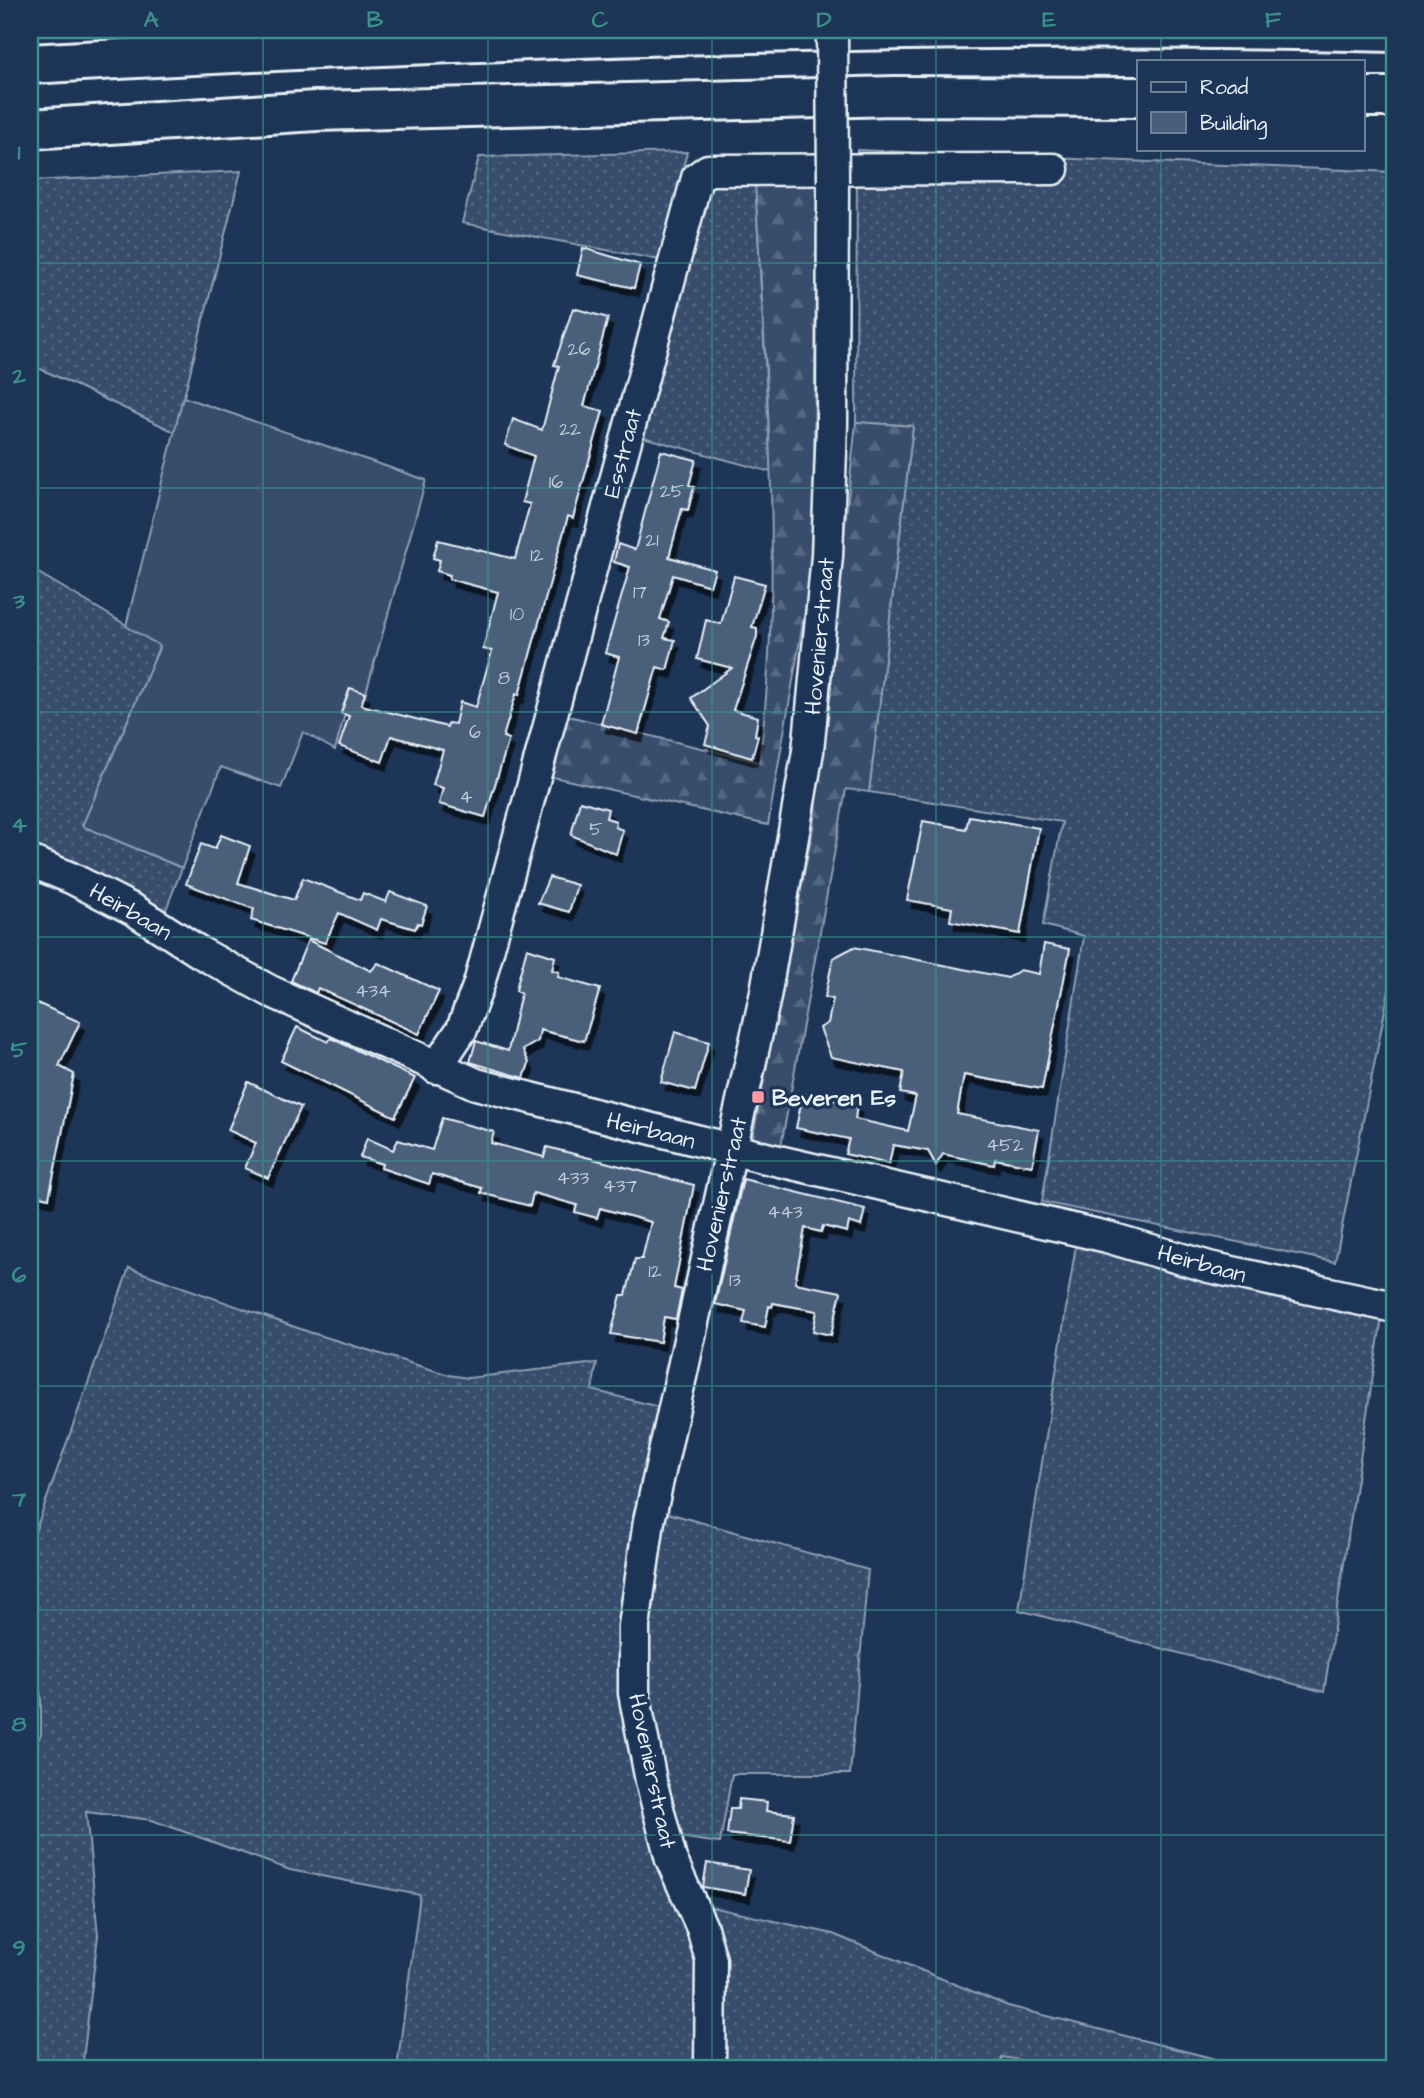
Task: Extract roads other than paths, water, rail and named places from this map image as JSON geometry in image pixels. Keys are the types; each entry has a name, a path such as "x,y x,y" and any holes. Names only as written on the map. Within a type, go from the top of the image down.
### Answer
{"highway":[{"path":"30,64 326,47 573,38 908,31 1394,32"},
{"path":"30,129 316,111 894,96 1137,97"},
{"path":"1364,97 1394,97"}],"street":[{"name":"Hovenierstraat","path":"710,2068 711,1960 702,1928 671,1859 651,1782 634,1692 634,1626 649,1521 765,997 808,751 827,556 832,425 832,30"},
{"name":"Esstraat","path":"436,1068 462,1029 480,984 693,187 701,173 720,169 1053,169"},
{"name":"Heirbaan","path":"30,862 71,878 134,910 201,953 270,991 476,1084 730,1149 1093,1234 1209,1267 1394,1307"}],"place":[{"name":"Beveren Es","path":"758,1097"}]}
